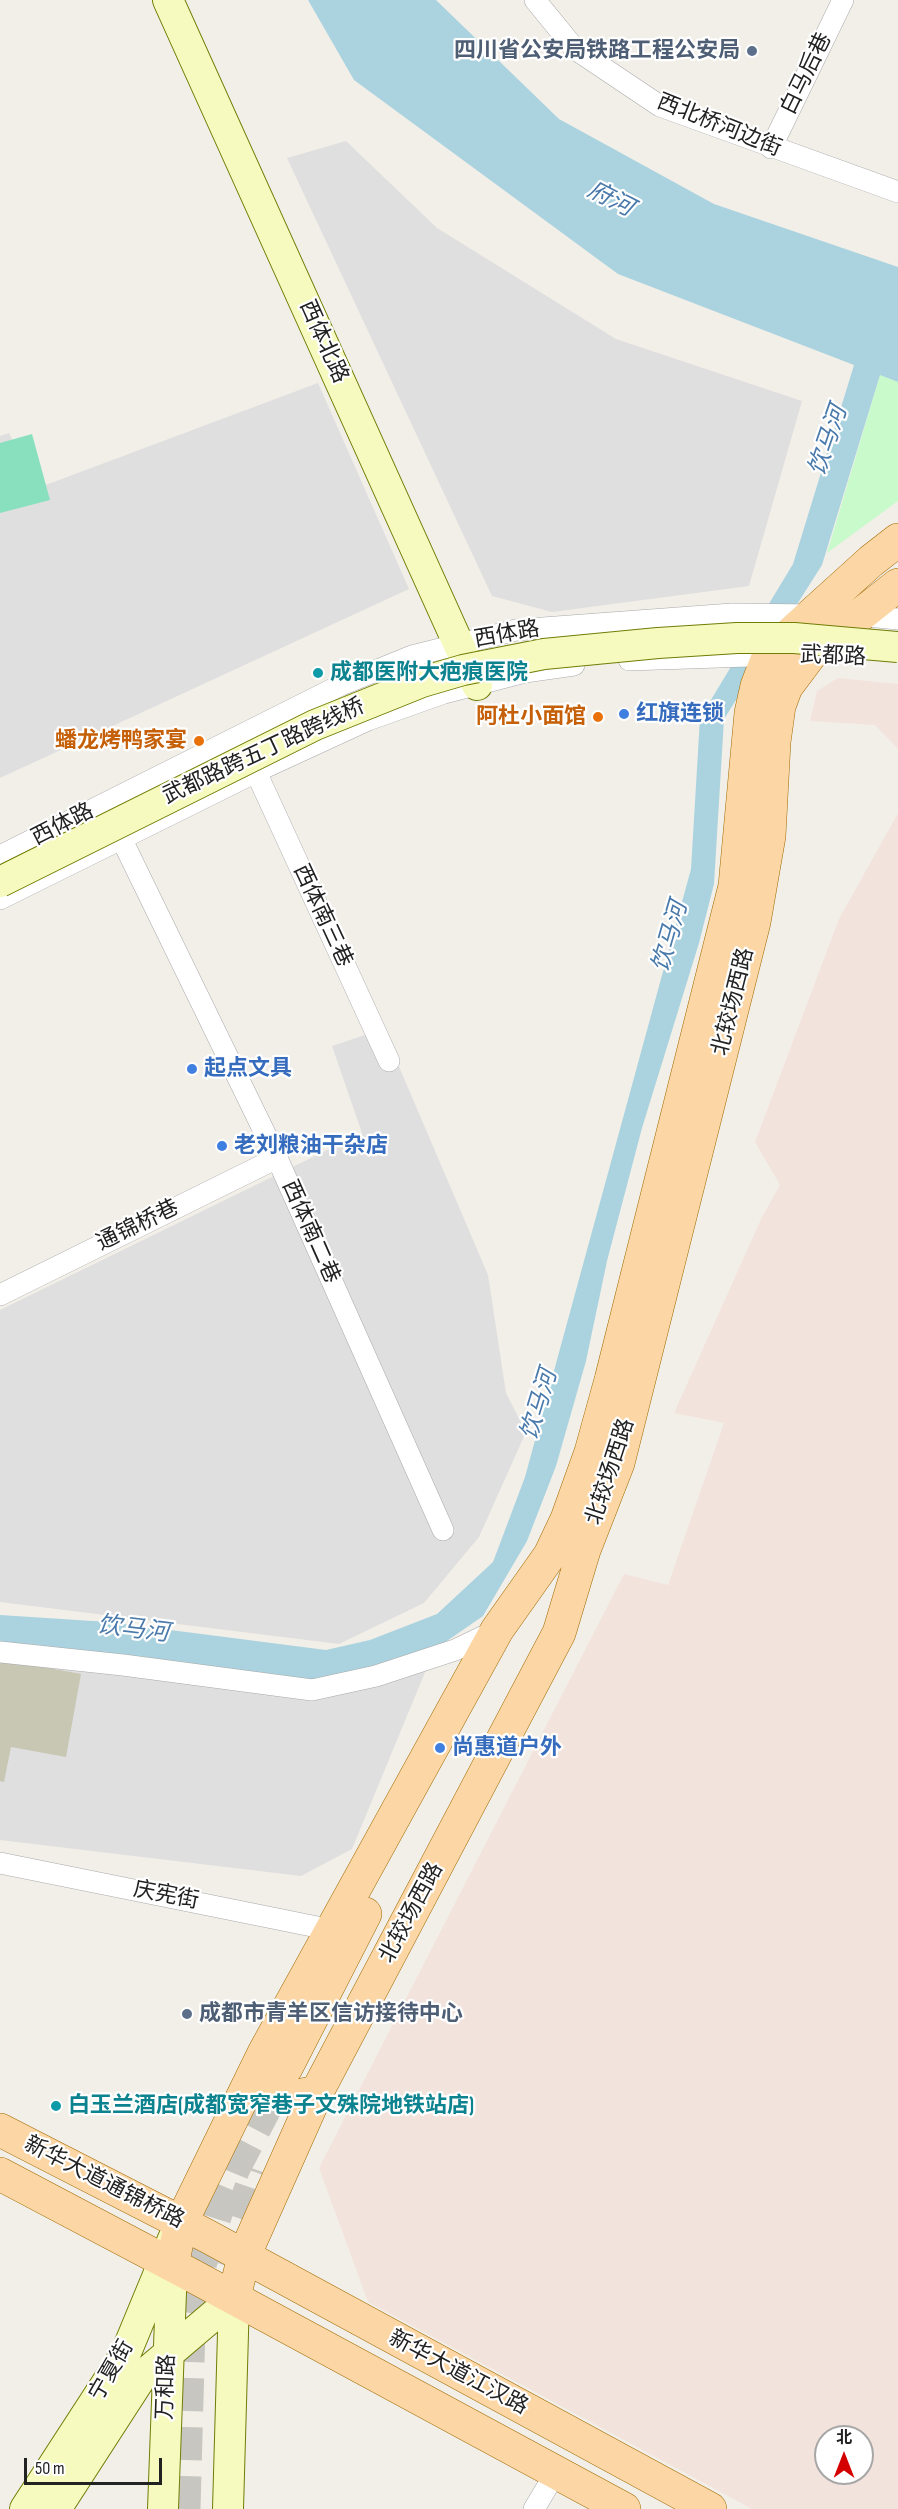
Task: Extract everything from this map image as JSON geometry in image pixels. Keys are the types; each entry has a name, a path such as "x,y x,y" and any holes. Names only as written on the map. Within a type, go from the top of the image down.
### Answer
{"main road":[{"name":"北较场西路","path":"234,2298 332,1930 497,1630 550,1556 580,1485 611,1380 735,886 751,713 757,686 769,656 810,615 898,540"},
{"name":"北较场西路","path":"176,2267 194,2230 293,2073 559,1633 584,1550 618,1463 754,922 769,836 774,742 779,706 786,687 810,656 898,585"},
{"path":"293,2073 477,1697 532,1597 550,1556"},
{"name":"新华大道通锦桥路","path":"0,2130 194,2230"},
{"name":"新华大道通锦桥路","path":"0,2174 176,2267"},
{"name":"新华大道江汉路","path":"194,2230 710,2509"},
{"name":"新华大道江汉路","path":"176,2267 624,2509"}],"street":[{"name":"西体北路","path":"168,0 477,685"},
{"name":"西北桥河边街","path":"535,0 575,49 660,106 898,192"},
{"name":"白马后巷","path":"771,148 843,0"},
{"name":"西体路","path":"0,856 341,685 412,656 516,630 640,619 732,614 810,615"},
{"name":"武都路","path":"810,615 860,615 898,620"},
{"name":"武都路跨五丁路跨线桥","path":"0,882 315,724 422,682 463,670 544,654 737,638 794,638 898,647"},
{"name":"西体路","path":"0,899 256,772 368,720 409,704 525,672 613,660 769,656"},
{"name":"武都路","path":"769,656 898,660"},
{"name":"西体南三巷","path":"256,772 389,1060"},
{"name":"西体南二巷","path":"122,840 277,1158 443,1530"},
{"name":"通锦桥巷","path":"0,1295 277,1158"},
{"path":"0,1652 123,1665 312,1690 387,1672 455,1650 497,1630"},
{"name":"庆宪街","path":"0,1863 332,1930"},
{"name":"万和路","path":"163,2509 169,2351 176,2267"},
{"name":"宁夏街","path":"25,2509 125,2355 176,2267"},
{"path":"228,2509 234,2298"},
{"name":"宁夏街","path":"56,2509 142,2376 234,2298"},
{"path":"534,2509 556,2472"}],"shaded area":[{"path":"346,141 437,228 616,339 802,401 749,586 552,612 492,596 287,158"},
{"path":"318,383 409,589 0,778 0,436 9,433 35,489"},
{"path":"838,678 898,684 898,749 875,725 810,721 817,691"},
{"path":"898,813 898,2509 752,2509 368,2302 319,2168 624,1574 668,1585 724,1423 674,1413 762,1217 780,1185 755,1142 839,919"},
{"path":"383,1029 488,1275 506,1393 526,1432 479,1537 424,1603 339,1644 0,1602 0,1310 362,1133 332,1046"},
{"path":"0,1659 81,1674 66,1757 11,1747 4,1782 0,1781"},
{"path":"0,1662 426,1670 352,1849 301,1876 0,1840"}],"green space":[{"path":"880,375 898,382 898,501 827,553"},
{"path":"32,434 50,500 0,513 0,443"}],"water":[{"path":"308,0 436,0 559,119 714,204 898,267 898,382 880,375 822,565 724,719 714,884 699,943 642,1128 607,1261 586,1361 556,1466 527,1541 483,1616 431,1652 305,1685 0,1647 0,1615 108,1622 326,1650 370,1640 437,1614 493,1562 525,1477 691,869 700,718 793,564 854,365 618,274 354,80"}],"tunnel":[{"path":"184,2509 189,2326 201,2261 218,2207 234,2168 286,2068"},
{"path":"214,2313 223,2268 257,2170"}],"place":[{"name":"四川省公安局铁路工程公安局","path":"752,51"},
{"name":"成都医附大疤痕医院","path":"318,673"},
{"name":"红旗连锁","path":"624,714"},
{"name":"阿杜小面馆","path":"598,717"},
{"name":"蟠龙烤鸭家宴","path":"199,741"},
{"name":"起点文具","path":"192,1069"},
{"name":"老刘粮油干杂店","path":"222,1146"},
{"name":"尚惠道户外","path":"440,1748"},
{"name":"成都市青羊区信访接待中心","path":"187,2014"},
{"name":"白玉兰酒店(成都宽窄巷子文殊院地铁站店)","path":"56,2106"}],"water label":[{"name":"府河","path":"610,200"},
{"name":"饮马河","path":"829,441"},
{"name":"饮马河","path":"671,937"},
{"name":"饮马河","path":"540,1405"},
{"name":"饮马河","path":"133,1630"}]}
